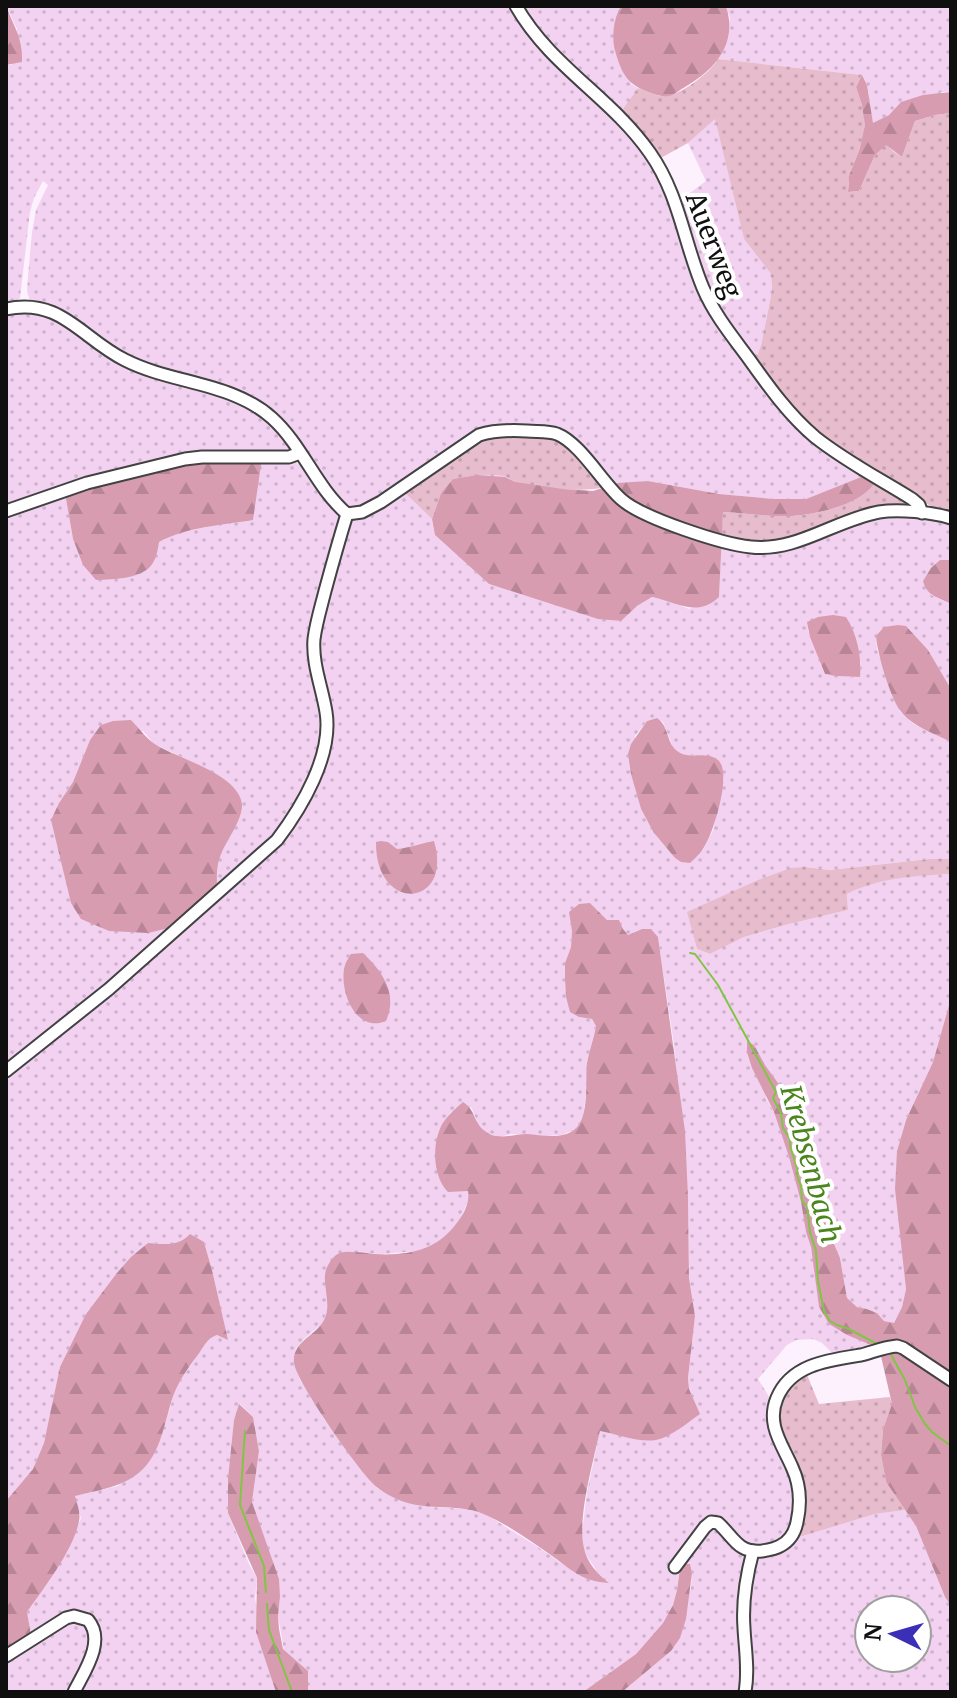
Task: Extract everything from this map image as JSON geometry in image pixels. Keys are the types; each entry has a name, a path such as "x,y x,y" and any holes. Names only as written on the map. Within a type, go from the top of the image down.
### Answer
{"street":[{"name":"Auerweg","path":"516,6 549,51 616,113 653,157 670,189 708,299 790,414 838,454 912,499 922,513"},
{"path":"6,309 24,306 45,309 137,366 251,404 272,419 290,438 324,491 347,514"},
{"path":"347,514 362,512 381,502 479,435 510,430 557,434 573,446 631,507 733,544 749,547 787,545 878,512 938,514 951,518"},
{"path":"6,511 87,483 185,459 289,457 300,453"},
{"path":"6,1071 109,989 277,840 288,825 315,774 327,739 314,643 347,514"},
{"path":"675,1567 711,1522 718,1523 743,1548 753,1551 781,1546 794,1532 799,1513 797,1480 777,1440 773,1420 776,1398 797,1372 836,1359 885,1348 903,1348 951,1380"},
{"path":"745,1692 747,1662 743,1607 753,1551"},
{"path":"6,1656 66,1618 74,1616 88,1620 96,1633 94,1646 74,1692"}],"shaded area":[{"path":"6,6 512,6 642,147 671,199 697,281 758,378 866,475 806,499 719,494 648,481 613,485 392,490 357,509 343,505 263,406 126,358 50,308 30,300 27,292 32,232 36,210 48,185 43,181 30,212 20,298 6,305 6,65 11,65 17,29"},
{"path":"519,6 621,6 619,10 631,84 638,88 620,113 565,64"},
{"path":"726,6 951,6 951,92 901,102 889,115 873,124 867,85 862,75 718,59 723,51 730,18"},
{"path":"718,59 862,75 856,87 864,114 864,133 850,175 848,192 859,191 875,155 886,144 902,157 915,121 951,113 951,515 899,487 812,431 755,362 772,289 771,274 744,239 715,119 688,143 657,160 620,113 638,88 657,95 671,95 694,83"},
{"path":"715,118 744,239 771,274 768,311 755,362 710,297 678,202 706,181 688,143"},
{"path":"26,310 41,312 182,383 248,405 265,417 290,445 292,452 229,453 6,508 6,314"},
{"path":"497,433 542,435 563,442 604,487 585,490 547,488 491,475 453,479 441,493 432,519 404,492 483,437"},
{"path":"262,458 293,461 300,465 340,519 316,614 323,709 319,754 297,804 274,840 217,888 216,870 220,855 236,824 237,792 203,767 154,744 143,731 90,740 73,782 59,803 173,927 6,1068 6,513 65,493 73,539 159,542 172,535 206,527"},
{"path":"876,481 910,504 909,507 769,545 721,538 723,512 783,516 814,513 850,502"},
{"path":"404,492 432,519 435,535 489,584 598,618 620,621 652,597 689,609 719,596 721,544 885,514 951,521 951,563 948,560 931,595 951,604 951,689 928,650 876,636 877,650 900,712 915,725 951,742 951,859 830,870 805,867 693,933 697,949 710,954 744,937 848,910 847,894 868,884 904,876 951,874 951,998 933,1062 906,1120 897,1151 906,1289 894,1323 884,1321 868,1309 857,1307 847,1298 840,1258 829,1232 798,1125 781,1087 765,1065 766,1098 774,1112 801,1202 819,1307 829,1324 878,1348 835,1356 813,1339 796,1340 787,1345 758,1379 773,1403 795,1481 794,1525 783,1542 750,1548 712,1525 748,1556 743,1692 622,1692 671,1651 691,1588 692,1573 690,1565 686,1564 680,1570 673,1605 663,1623 636,1654 583,1692 308,1692 308,1671 284,1650 278,1616 280,1597 252,1502 259,1451 253,1417 240,1404 234,1420 228,1513 257,1578 255,1599 276,1692 77,1692 94,1654 85,1614 31,1635 27,1612 47,1584 81,1518 74,1496 118,1486 163,1431 176,1387 210,1337 217,1335 227,1339 204,1242 183,1241 172,1245 148,1243 116,1274 86,1314 33,1469 6,1501 6,1075 268,853 326,753 317,642 346,529 350,522","holes":["851,625 861,663 859,677 825,674 808,630","657,718 663,722 678,752 708,756 724,778 713,830 703,850 675,858 654,833 641,809 634,783 635,736 647,721","590,903 607,920 619,920 628,935 642,929 658,938 674,1045 688,1197 689,1278 695,1316 688,1378 699,1414 638,1439 600,1431 582,1533 584,1552 607,1582 579,1575 487,1515 468,1509 430,1507 377,1488 324,1419 294,1364 296,1349 323,1323 328,1299 325,1273 343,1252 382,1254 418,1251 450,1233 460,1219 469,1197 468,1191 436,1145 439,1130 451,1112 471,1107 485,1132 500,1137 511,1134 561,1135 574,1130 583,1120 587,1062 596,1026 592,1019 579,1017 566,997 565,963 571,947 572,931"]},
{"path":"951,859 951,874 872,884 847,894 848,910 744,937 710,954 697,949 687,912 758,880 791,868 830,870"},
{"path":"805,1370 819,1404 890,1397 892,1404 883,1429 881,1455 886,1482 905,1510 875,1514 793,1539 801,1508 778,1437 779,1399"},
{"path":"905,1510 916,1526 951,1606 951,1692 747,1692 745,1612 756,1556 793,1539 875,1514"},
{"path":"72,1619 88,1624 93,1640 71,1692 6,1692 6,1659"}],"green space":[{"path":"6,6 19,39 22,62 6,65"},
{"path":"621,6 726,6 729,32 722,54 706,72 671,95 662,96 643,90 624,74 614,48 616,17"},
{"path":"862,75 867,85 873,123 889,115 901,102 923,95 951,92 951,113 915,121 902,157 886,145 875,155 859,191 848,192 849,176 865,125 856,87"},
{"path":"262,458 253,520 193,530 159,542 150,567 136,575 96,580 83,565 73,539 65,493 189,460"},
{"path":"477,475 593,491 618,483 648,481 719,494 774,499 806,499 866,475 876,481 850,502 814,513 783,516 723,512 719,597 703,607 695,608 652,597 621,621 598,619 489,584 435,535 432,519 441,493 453,479"},
{"path":"940,560 951,563 951,604 930,593 923,581"},
{"path":"833,615 846,617 853,630 860,677 825,674 807,622"},
{"path":"906,626 928,650 951,689 951,742 912,722 893,698 876,636 884,627"},
{"path":"657,718 664,725 676,750 686,755 713,757 722,767 722,790 712,831 703,849 690,863 675,858 654,833 641,809 631,774 628,754 631,744 647,721"},
{"path":"131,720 154,743 208,769 231,785 239,794 242,805 239,818 222,851 217,888 173,927 148,933 109,931 81,919 71,903 51,820 73,782 90,740 101,725"},
{"path":"381,841 397,849 434,841 437,863 433,880 424,890 412,894 399,891 387,882 379,865 376,842"},
{"path":"590,903 607,920 619,920 628,935 651,929 658,937 685,1131 689,1278 695,1316 688,1378 689,1389 700,1414 673,1433 656,1440 600,1431 587,1490 582,1536 590,1563 609,1583 581,1576 488,1516 467,1509 410,1504 380,1490 330,1428 305,1388 294,1363 297,1349 324,1320 327,1307 325,1273 336,1255 420,1250 448,1233 461,1217 467,1205 468,1191 448,1192 437,1172 435,1155 441,1127 463,1102 481,1128 495,1136 558,1136 570,1132 580,1123 585,1107 587,1063 596,1026 592,1019 570,1012 566,997 565,963 571,947 569,912 579,904"},
{"path":"363,953 386,984 390,1002 386,1021 366,1021 351,1007 347,997 343,975 345,964 351,954"},
{"path":"951,998 951,1606 916,1526 886,1482 881,1455 883,1429 892,1404 880,1352 878,1348 829,1324 819,1307 811,1247 789,1157 774,1112 752,1068 747,1041 754,1045 781,1087 798,1125 829,1232 840,1258 847,1298 857,1307 877,1313 884,1321 894,1323 906,1289 895,1189 897,1151 906,1120 933,1062"},
{"path":"190,1234 204,1242 228,1340 217,1335 211,1338 184,1374 172,1399 155,1451 143,1469 120,1484 75,1496 80,1515 76,1532 58,1568 27,1612 31,1635 6,1651 6,1501 33,1469 44,1443 60,1367 86,1314 131,1257 148,1243 176,1243"},
{"path":"239,1404 253,1417 259,1451 252,1502 279,1579 278,1616 283,1649 308,1671 308,1692 276,1692 256,1632 257,1578 228,1513 228,1479 234,1420"},
{"path":"690,1564 692,1573 686,1619 680,1638 671,1651 622,1692 583,1692 636,1654 663,1623 673,1605 680,1569"}],"waterway":[{"name":"Krebsenbach","path":"690,953 695,954 718,985 776,1092 773,1098 790,1139 802,1201 807,1206 824,1311 830,1321 877,1344"},
{"name":"Krebsenbach","path":"889,1351 925,1424 951,1446"},
{"path":"245,1431 240,1505 264,1566 266,1592"},
{"path":"267,1604 269,1630 292,1692"}]}
